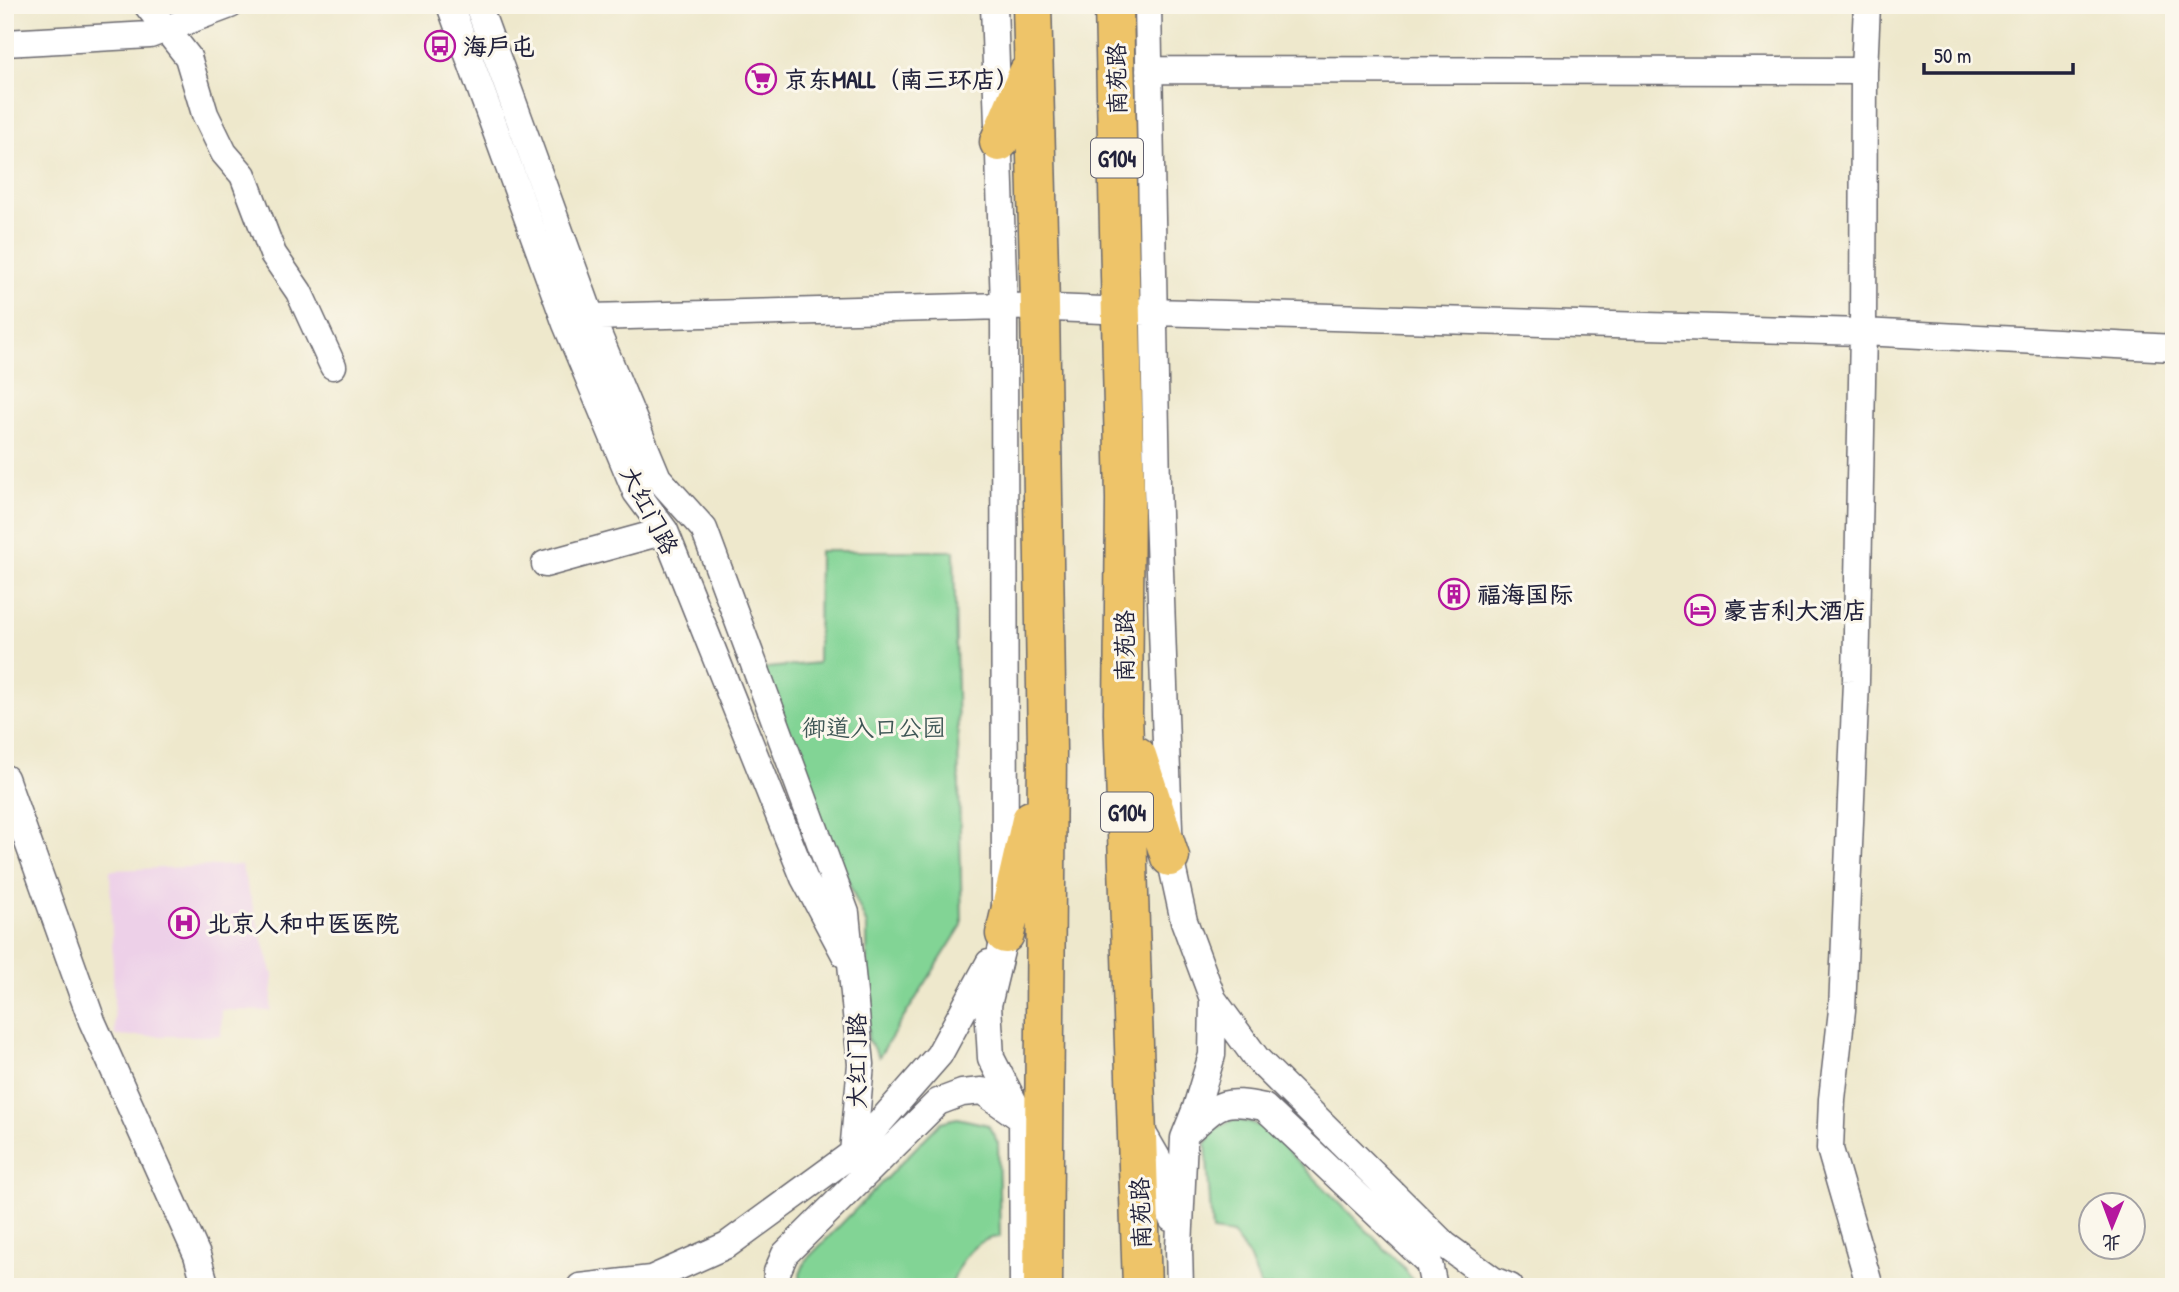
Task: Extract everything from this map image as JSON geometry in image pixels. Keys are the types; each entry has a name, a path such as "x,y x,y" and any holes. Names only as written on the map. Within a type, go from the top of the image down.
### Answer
{"highway":[{"path":"1032,5 1033,61 1022,306 1047,750 1033,1277"},
{"name":"南苑路","path":"1114,5 1137,312 1125,499 1123,713 1142,1287"},
{"path":"999,142 1033,61"},
{"path":"1123,713 1170,858"},
{"path":"1004,934 1047,750"}],"street":[{"path":"147,5 188,57 205,114 224,153 243,175 272,254 299,292 333,366"},
{"path":"5,43 150,35 230,5"},
{"name":"大红门路","path":"450,5 579,320 658,478 704,529 846,914 860,1064 853,1153"},
{"name":"大红门路","path":"478,5 636,492 665,531 804,878 853,968"},
{"path":"994,5 999,142 1022,306 1004,934 988,1004 991,1058 1022,1118 1033,1277"},
{"path":"1148,5 1149,70 1137,312 1170,858 1184,921 1213,999 1257,1059 1445,1245 1493,1280 1510,1287"},
{"path":"1867,5 1856,694 1842,1010 1832,1099 1830,1149 1871,1287"},
{"path":"1149,70 1864,71"},
{"path":"579,320 1022,306 1137,312 1863,332 2174,348"},
{"path":"545,564 665,531"},
{"path":"5,778 92,1021 197,1255 206,1287"},
{"path":"580,1287 651,1279 727,1245 853,1153 939,1055 1004,934"},
{"path":"1179,1248 1184,1138 1212,1055 1213,999"},
{"path":"776,1287 777,1272 785,1254 938,1102 962,1093 982,1091 1022,1118"},
{"path":"1186,1133 1217,1106 1236,1101 1264,1107 1429,1263 1434,1287"},
{"path":"1137,1124 1158,1159 1179,1248"},
{"name":"南苑路","path":"1179,1248 1180,1287"}],"shaded area":[{"name":"北京人和中医医院","path":"241,865 273,975 271,1011 222,1010 221,1036 115,1036 110,870"}],"green space":[{"name":"御道入口公园","path":"819,551 954,551 962,925 879,1057 868,1040 867,925 756,669 818,663"},
{"path":"957,1118 988,1125 998,1143 1000,1237 982,1242 968,1253 951,1287 801,1287 800,1274 806,1260 941,1122"},
{"path":"1233,1120 1250,1122 1267,1130 1404,1268 1417,1287 1261,1287 1249,1257 1232,1234 1212,1231 1206,1144 1216,1128"}],"place":[{"name":"海户屯","path":"440,46"},
{"name":"京东MALL（南三环店）","path":"761,79"},
{"name":"福海国际","path":"1454,594"},
{"name":"豪吉利大酒店","path":"1700,610"},
{"name":"北京人和中医医院","path":"184,923"}]}
